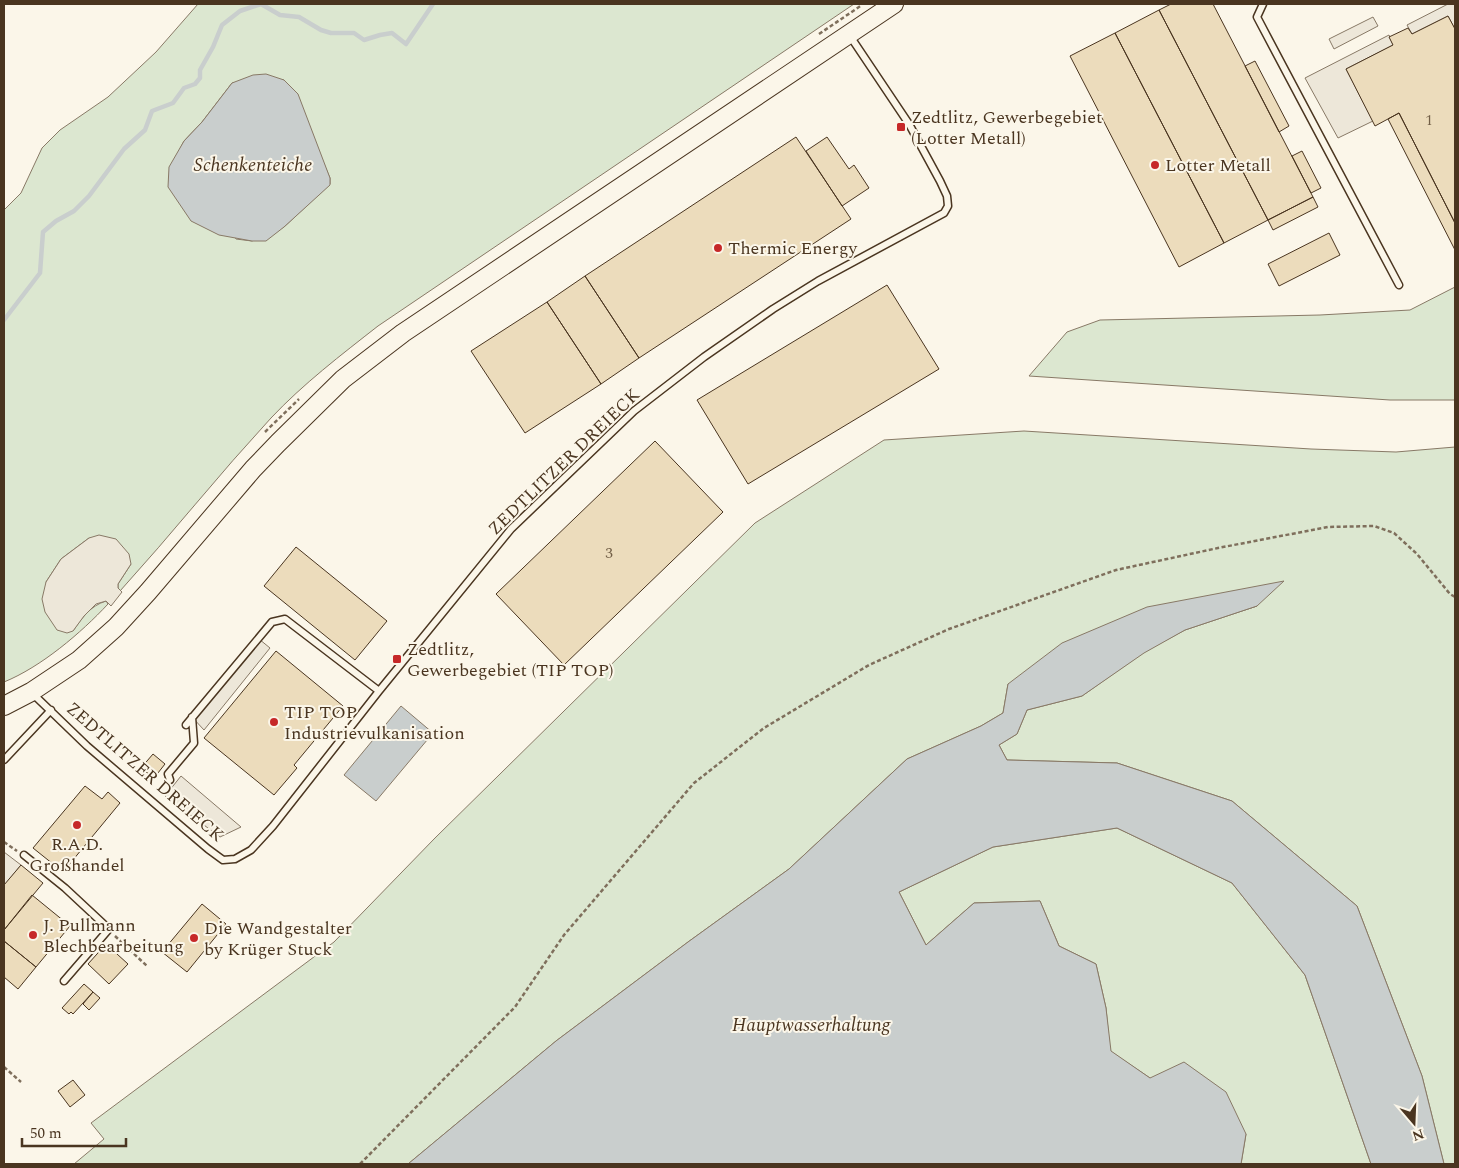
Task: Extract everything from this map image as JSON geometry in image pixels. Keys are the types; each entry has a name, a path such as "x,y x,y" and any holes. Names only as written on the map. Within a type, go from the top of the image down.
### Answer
{"street":[{"path":"4,706 31,692 79,660 116,627 253,469 310,410 343,380 419,322 894,4"}],"lane":[{"path":"1264,4 1257,17 1399,285"},
{"name":"ZEDTLITZER DREIECK","path":"31,692 94,752 208,850 223,860 235,859 251,850 273,826 379,690 511,529 634,412 704,357 773,309 818,281 944,213 948,206 947,196 940,181 908,124 848,33"},
{"path":"186,725 272,622 285,619 379,690"},
{"path":"4,760 51,710"},
{"path":"170,780 168,774 194,743 192,717"},
{"path":"24,855 65,888 109,929 64,981"}],"path":[{"path":"360,1164 515,1007 564,935 694,783 764,728 869,665 949,630 1116,570 1328,526 1374,526 1394,533 1417,554 1450,594 1455,596"},
{"path":"4,842 24,855"},
{"path":"109,929 148,967"},
{"path":"4,1067 21,1082"}],"green space":[{"path":"198,4 854,4 378,326 336,359 296,393 271,418 120,591 118,584 131,564 89,538 61,559 46,582 73,631 91,609 106,601 108,604 60,648 32,668 4,682 4,210 21,193 42,148 60,130 108,97 156,52","holes":["284,80 291,87 330,178 330,184 284,227 252,241 236,239 180,149 184,141 202,122 232,83"]},
{"path":"1455,287 1455,400 1390,400 1029,376 1067,332 1100,320 1320,315 1410,310"},
{"path":"1024,431 1311,449 1396,452 1455,447 1455,1164 1444,1164 1422,1076 1357,906 1232,801 1117,763 1007,760 999,745 1017,734 1027,710 1082,696 1144,652 1185,630 1257,606 1008,684 1003,713 981,726 907,759 789,869 556,1041 408,1164 74,1164 104,1139 91,1123 334,942 435,838 755,523 884,440"},
{"path":"1117,828 1232,883 1305,975 1371,1164 1241,1164 1246,1134 1150,1078 1110,1051 1106,1008 1096,964 1059,946 1040,901 974,903 926,945 899,892 993,847"}],"shaded area":[{"path":"1448,4 1455,6 1455,29 1448,16 1412,34 1407,25"},
{"path":"1373,17 1378,26 1334,49 1329,39"},
{"path":"1389,35 1393,45 1346,69 1373,121 1338,138 1305,78"},
{"path":"99,535 116,539 129,554 131,564 118,584 118,588 122,592 111,606 106,601 96,604 73,631 67,633 57,630 45,612 42,599 46,582 61,559 89,538"},
{"path":"259,639 270,648 204,730 192,717"},
{"path":"181,776 241,827 220,837 165,796"},
{"path":"4,852 21,865 4,886"}],"water":[{"name":"Schenkenteiche","path":"266,74 284,80 298,94 330,178 330,185 266,241 252,241 219,235 191,221 168,187 169,167 184,141 202,122 232,83 253,75"},
{"name":"Hauptwasserhaltung","path":"1284,581 1257,606 1185,630 1144,653 1082,696 1027,710 1017,734 999,745 1007,760 1117,763 1232,801 1357,906 1422,1076 1444,1164 1371,1164 1305,975 1232,883 1117,828 993,847 899,892 926,945 974,903 1040,901 1059,946 1096,964 1106,1008 1111,1051 1150,1078 1184,1062 1226,1092 1246,1134 1241,1164 408,1164 556,1041 789,869 907,759 981,726 1003,713 1008,684 1062,643 1147,607"},
{"path":"401,706 433,733 376,801 344,775"}],"building":[{"name":"Lotter Metall","path":"1171,4 1213,4 1313,197 1268,220 1159,10"},
{"name":"Lotter Metall","path":"1159,10 1268,220 1224,243 1115,33"},
{"path":"1448,16 1455,29 1455,223 1399,113 1375,126 1346,69 1393,45 1389,37 1408,28 1412,34"},
{"name":"Lotter Metall","path":"1115,33 1224,243 1179,267 1070,56"},
{"path":"1255,61 1289,126 1279,132 1245,66"},
{"path":"1399,113 1455,223 1455,250 1388,119"},
{"name":"Thermic Energy","path":"796,137 851,219 639,358 585,276"},
{"path":"827,137 849,169 854,165 869,188 842,206 806,151"},
{"path":"1302,151 1321,188 1311,193 1292,156"},
{"path":"1313,197 1318,207 1273,230 1268,220"},
{"path":"1329,233 1340,255 1279,286 1268,264"},
{"path":"585,276 639,358 601,384 547,302"},
{"path":"887,285 939,369 748,484 697,400"},
{"path":"547,302 601,384 525,433 471,351"},
{"path":"655,441 723,512 564,665 496,594"},
{"path":"296,547 387,621 355,660 264,586"},
{"name":"TIP TOP Industrievulkanisation","path":"276,651 343,706 294,765 297,768 274,795 204,738"},
{"path":"153,754 165,764 154,778 141,768"},
{"name":"R.A.D. Großhandel","path":"85,786 102,799 108,792 120,803 63,872 33,848"},
{"path":"21,865 43,883 4,930 4,885"},
{"name":"J. Pullmann Blechbearbeitung","path":"32,895 70,926 36,967 4,941 4,930"},
{"name":"Die Wandgestalter by Krüger Stuck","path":"202,904 226,924 187,972 162,952"},
{"path":"4,941 36,967 18,989 4,977"},
{"path":"106,944 128,964 109,984 88,964"},
{"path":"84,984 93,992 73,1014 71,1012 69,1014 62,1008"},
{"path":"93,992 100,998 89,1010 83,1004"},
{"path":"73,1080 85,1095 70,1107 58,1091"}],"waterway":[{"path":"261,4 280,15 299,17 321,30 331,33 354,33 364,40 392,33 406,44 433,4"},
{"path":"4,320 40,273 43,232 56,221 74,211 89,196 124,149 145,130 152,111 173,103 184,88 195,84 200,78 200,70 213,47 222,25 240,11 261,4"}],"place":[{"name":"Zedtlitz, Gewerbegebiet (Lotter Metall)","path":"901,127"},
{"name":"Lotter Metall","path":"1155,165"},
{"name":"Thermic Energy","path":"718,248"},
{"name":"Zedtlitz, Gewerbegebiet (TIP TOP)","path":"397,659"},
{"name":"TIP TOP Industrievulkanisation","path":"274,722"},
{"name":"R.A.D. Großhandel","path":"77,825"},
{"name":"J. Pullmann Blechbearbeitung","path":"33,935"},
{"name":"Die Wandgestalter by Krüger Stuck","path":"194,938"}]}
